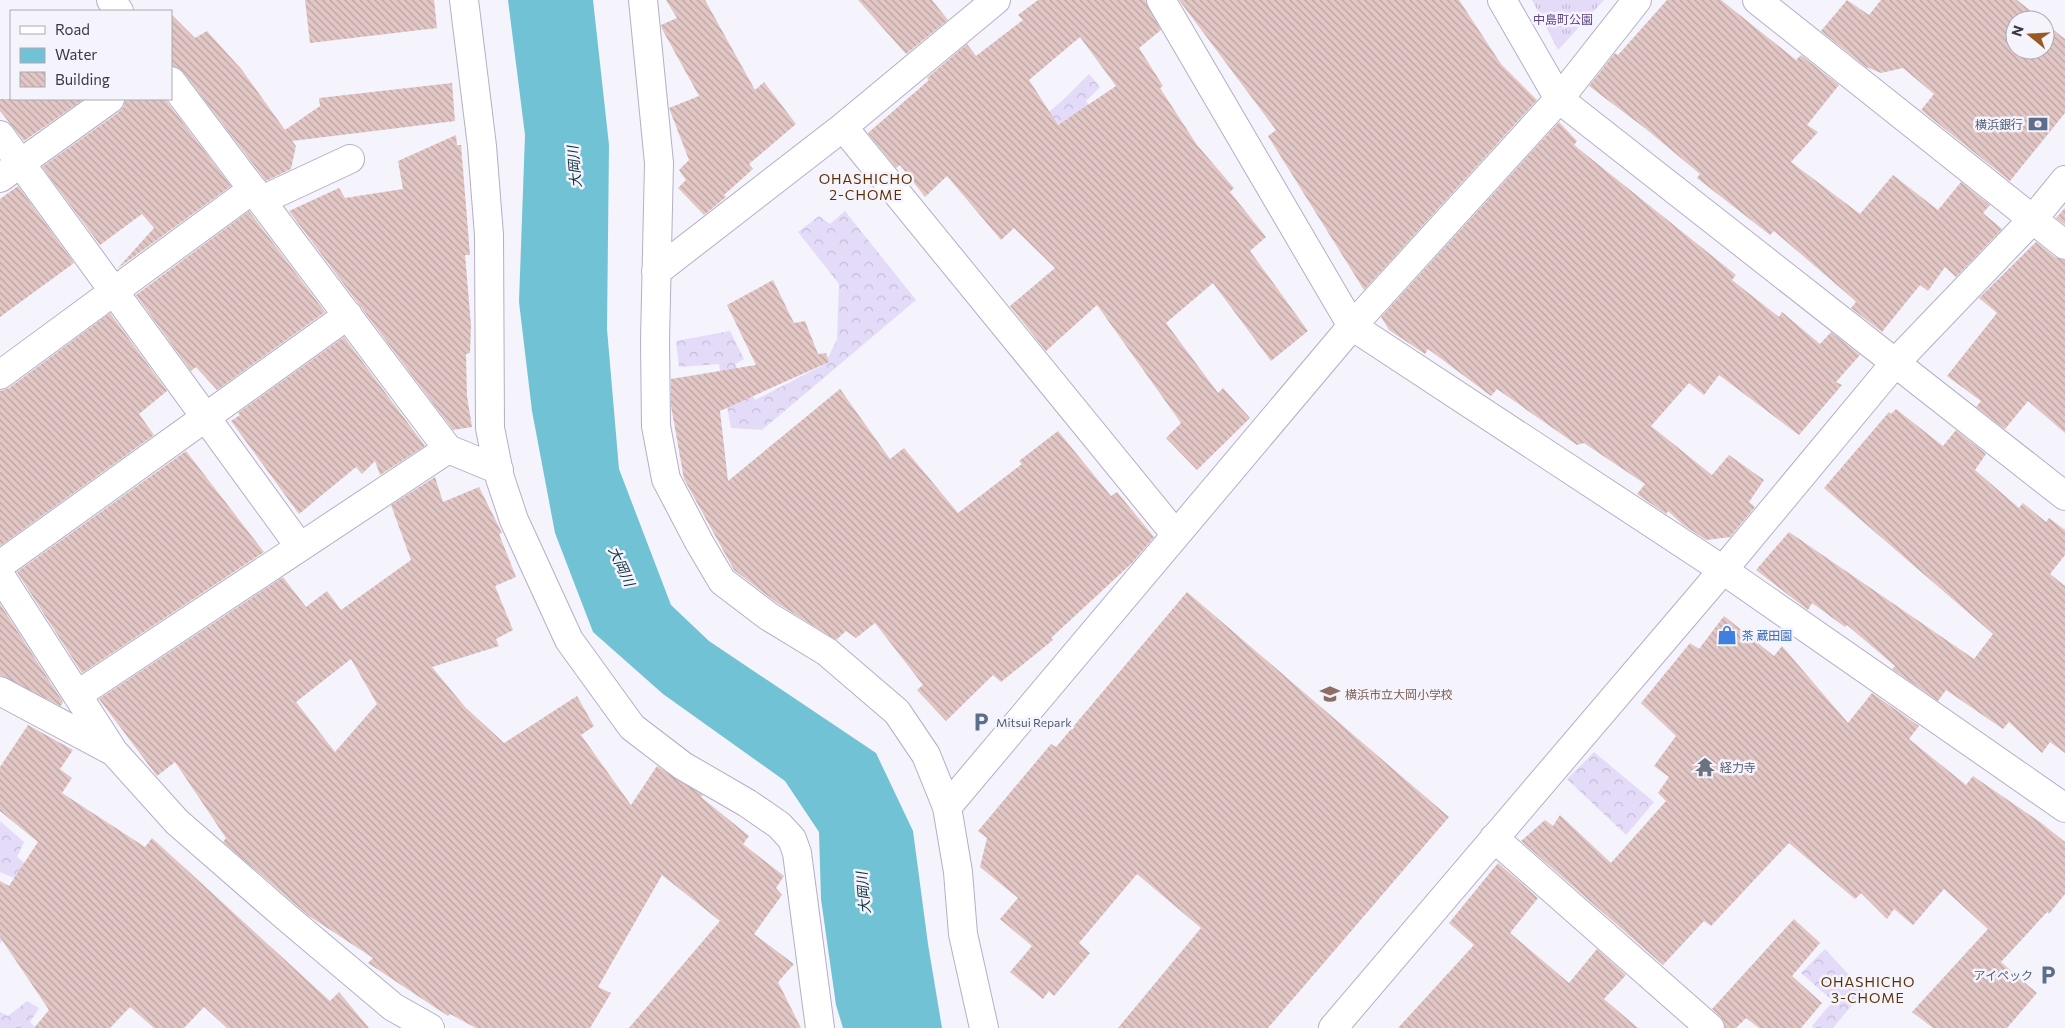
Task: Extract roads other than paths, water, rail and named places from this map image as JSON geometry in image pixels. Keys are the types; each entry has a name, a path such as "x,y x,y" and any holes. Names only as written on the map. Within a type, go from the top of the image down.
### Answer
{"street":[{"path":"464,0 482,146 488,235 490,428 499,470 514,520 569,640 632,727 683,766 747,803 779,825 792,839 797,853 820,1028"},
{"path":"642,0 659,163 656,272 656,426 666,478 698,542 722,580 768,616 827,652 896,712 926,755 947,807 958,872 963,934 984,1028"},
{"path":"656,272 843,127 996,0"},
{"path":"1160,0 1352,326 1724,570 2065,808"},
{"path":"1502,0 1560,99 2065,496"},
{"path":"947,807 1352,326 1560,99 1637,0"},
{"path":"1757,0 2065,245"},
{"path":"172,82 448,449 499,470"},
{"path":"10,170 109,100"},
{"path":"843,127 1176,536"},
{"path":"0,135 10,170 115,290 300,547"},
{"path":"0,375 115,290 258,195 350,159"},
{"path":"1333,1028 1724,570 1895,364 2033,219 2065,180"},
{"path":"0,565 348,315"},
{"path":"77,695 448,449"},
{"path":"0,574 114,752 177,822 393,1007 430,1028"},
{"path":"0,691 114,752"},
{"path":"1494,838 1710,1028"}],"water":[{"name":"大岡川","path":"508,0 593,0 609,145 607,329 619,469 671,605 709,641 876,753 913,831 928,944 942,1028 843,1028 836,1005 821,899 819,832 785,781 663,694 593,632 555,533 532,411 519,302 525,135"}],"place":[{"name":"横浜銀行","path":"2038,124"},
{"name":"茶 蔵田園","path":"1727,635"},
{"name":"横浜市立大岡小学校","path":"1330,694"},
{"name":"Mitsui Repark","path":"981,722"},
{"name":"経力寺","path":"1705,767"},
{"name":"アイペック","path":"2048,975"}],"district":[{"name":"OHASHICHO 2-CHOME","path":"866,186"},
{"name":"OHASHICHO 3-CHOME","path":"1868,990"}],"park label":[{"name":"中島町公園","path":"1563,19"}]}
